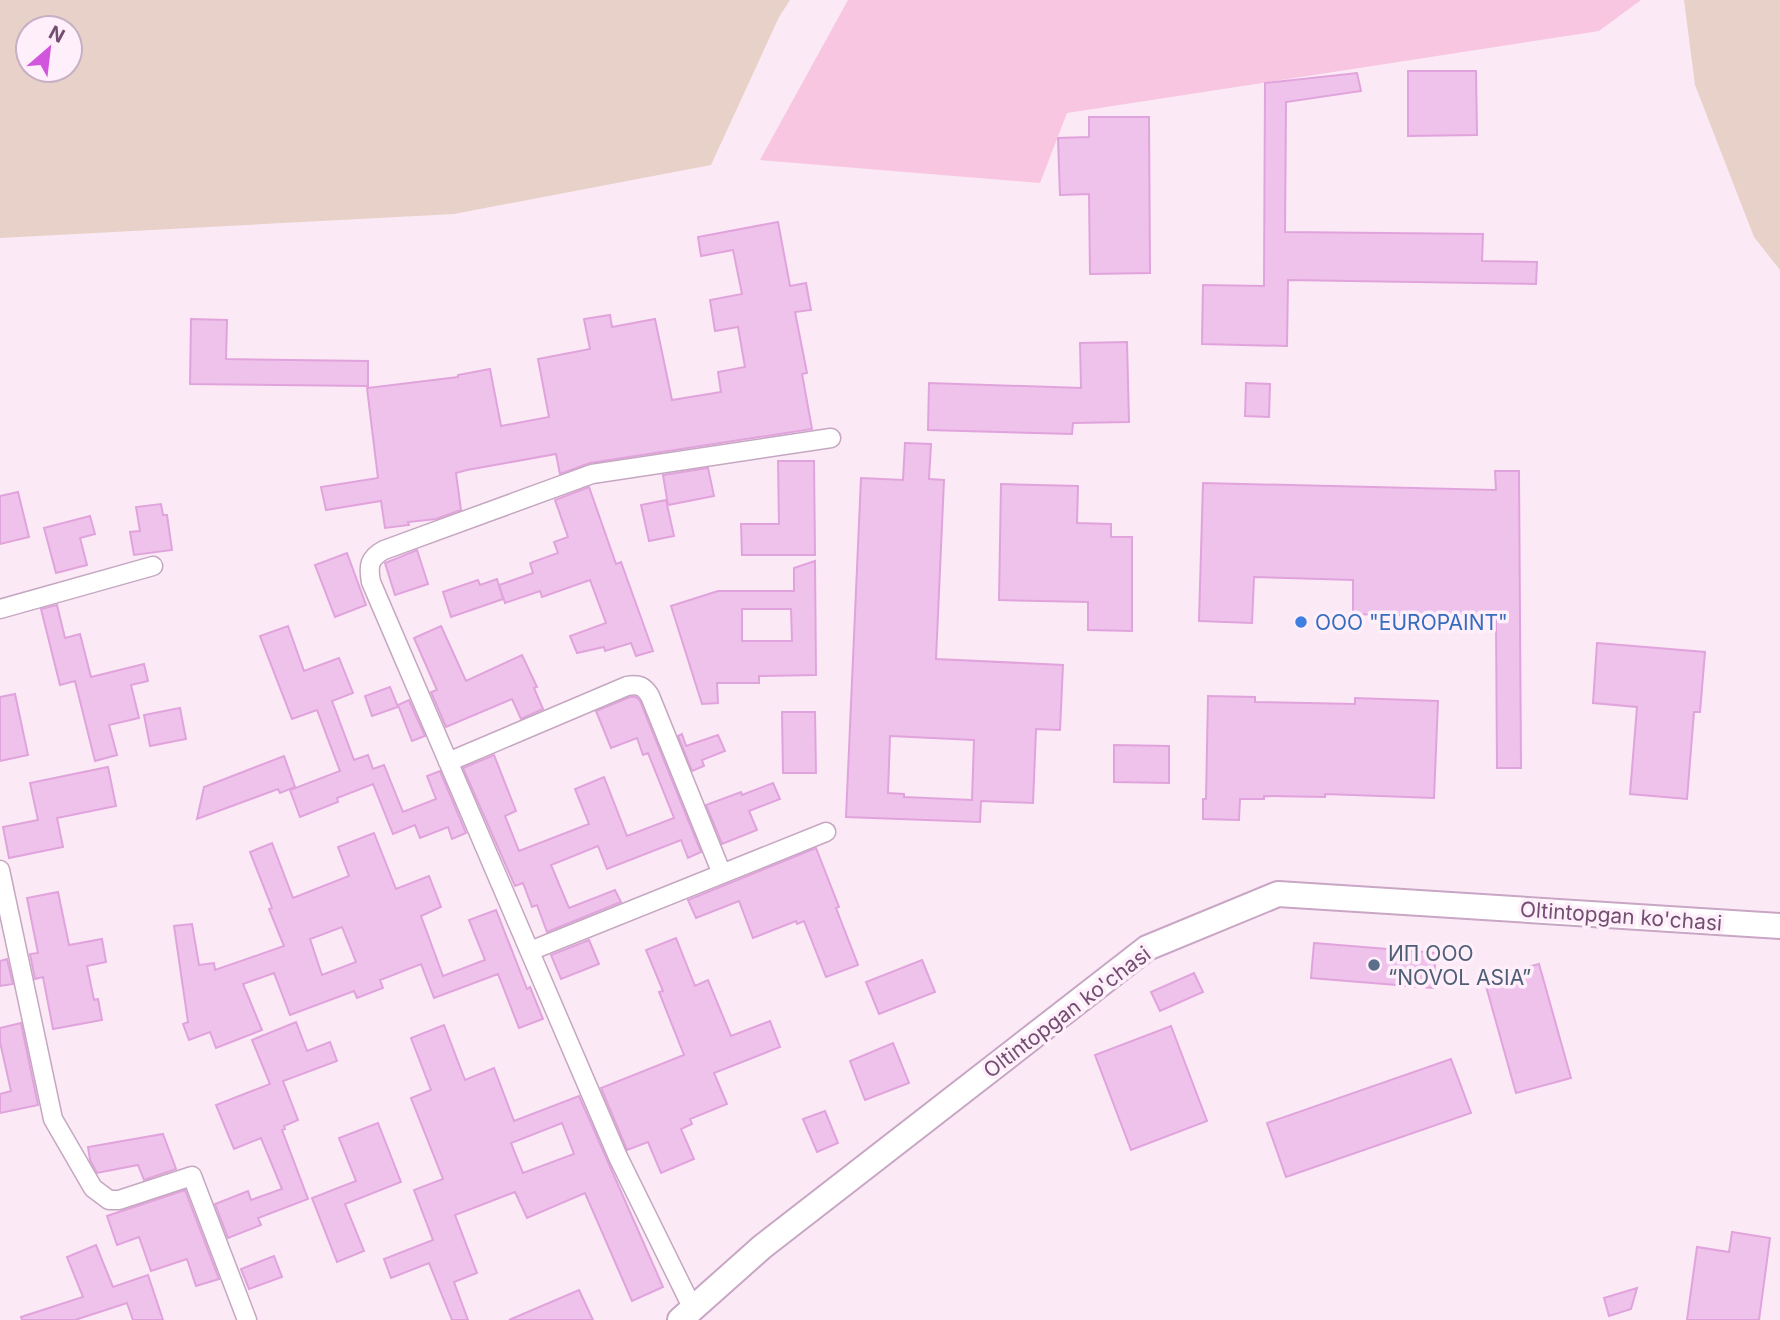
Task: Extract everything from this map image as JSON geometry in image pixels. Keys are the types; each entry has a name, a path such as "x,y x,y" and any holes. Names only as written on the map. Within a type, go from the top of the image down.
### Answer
{"street":[{"path":"686,1315 370,582 368,568 373,556 384,550 592,474 831,438"},
{"path":"0,608 153,566"},
{"path":"448,762 636,684 645,688 650,696 722,874"},
{"path":"530,951 826,832"},
{"path":"0,870 53,1119 93,1188 109,1200 119,1200 192,1176 247,1320"},
{"name":"Oltintopgan ko'chasi","path":"686,1315 762,1247 1147,948 1278,894 1780,926"}],"shaded area":[{"path":"0,0 790,0 779,17 711,165 454,214 0,238"},
{"path":"1684,0 1780,0 1780,270 1754,237 1695,85"}],"sand":[{"path":"848,0 1641,0 1599,31 1067,113 1040,183 760,160"}],"building":[{"path":"1408,71 1476,71 1477,135 1408,136"},
{"path":"1357,73 1361,91 1286,102 1285,232 1483,234 1482,261 1537,262 1536,284 1288,280 1287,346 1202,344 1203,285 1264,286 1265,83"},
{"path":"1089,117 1149,117 1150,273 1090,274 1089,194 1060,195 1058,138 1089,137"},
{"path":"778,222 790,286 806,283 811,310 795,312 807,373 802,374 812,429 590,463 560,474 556,454 467,470 456,473 461,510 436,519 408,522 409,525 385,528 381,501 326,510 321,487 378,478 367,388 458,377 490,369 501,426 549,417 538,359 590,349 584,319 610,315 612,327 655,319 672,400 721,392 718,372 745,367 738,327 715,331 710,300 742,294 733,250 701,256 698,237"},
{"path":"191,319 227,320 226,359 368,361 368,386 190,384"},
{"path":"1127,342 1129,422 1073,423 1072,434 928,430 929,383 1081,388 1080,343"},
{"path":"1246,383 1270,384 1269,417 1245,416"},
{"path":"905,443 931,444 929,479 944,480 936,659 1063,665 1060,730 1036,729 1033,803 981,801 980,822 846,817 861,478 903,480","holes":["890,736 974,740 972,800 904,797 904,794 888,793"]},
{"path":"778,461 814,461 815,555 742,555 741,524 779,524"},
{"path":"708,468 714,496 668,505 663,475"},
{"path":"1495,471 1519,471 1521,768 1497,768 1496,618 1353,614 1353,580 1254,577 1252,623 1199,621 1203,483 1496,490"},
{"path":"1001,484 1078,486 1077,523 1111,524 1111,537 1132,537 1132,631 1088,630 1088,602 999,600"},
{"path":"589,487 616,564 621,562 653,651 636,656 631,643 605,651 604,647 577,653 570,636 606,623 590,580 542,597 540,591 505,603 499,585 533,573 530,563 558,553 554,542 568,537 555,500"},
{"path":"18,492 29,537 0,544 0,496"},
{"path":"666,500 674,536 649,541 641,505"},
{"path":"161,504 163,515 167,515 172,550 134,555 130,532 140,531 136,507"},
{"path":"90,516 95,534 80,538 87,565 56,573 44,528"},
{"path":"417,550 428,584 395,595 385,563"},
{"path":"347,553 366,605 335,617 315,565"},
{"path":"815,561 816,675 759,676 759,683 717,683 718,703 702,704 671,606 718,591 794,591 794,568","holes":["742,609 791,609 792,641 742,641"]},
{"path":"497,579 503,599 451,617 443,592 478,580 480,585"},
{"path":"57,605 65,638 80,634 91,677 144,664 148,681 131,685 139,718 109,725 117,755 95,761 75,681 60,685 41,609"},
{"path":"288,626 304,671 339,658 353,693 332,701 354,760 368,755 373,769 384,765 403,812 436,799 427,776 440,771 466,833 452,839 448,827 420,838 415,825 393,834 373,784 300,817 290,790 340,771 317,710 292,719 260,636"},
{"path":"441,626 466,681 522,655 537,687 534,688 543,709 521,719 512,699 446,727 431,692 437,690 414,638"},
{"path":"1597,643 1705,652 1700,712 1694,712 1687,799 1630,794 1637,707 1593,703"},
{"path":"390,687 398,707 372,716 365,696"},
{"path":"15,694 28,755 0,761 0,697"},
{"path":"1208,696 1255,697 1255,702 1355,704 1355,698 1438,701 1434,798 1325,794 1325,797 1264,796 1264,799 1240,799 1239,820 1203,819 1203,799 1206,799"},
{"path":"636,697 640,701 701,852 688,858 681,840 607,869 598,846 551,865 569,908 615,890 621,902 547,932 537,905 532,907 523,883 515,886 463,768 494,755 516,811 505,816 519,851 589,824 575,789 604,777 627,836 674,818 648,753 643,755 637,738 611,748 596,711"},
{"path":"409,700 425,736 412,741 398,705"},
{"path":"180,708 186,739 150,746 144,715"},
{"path":"782,712 815,712 816,773 783,773"},
{"path":"682,734 686,746 718,735 725,751 702,760 704,766 692,771 678,736"},
{"path":"1114,745 1169,746 1169,783 1114,782"},
{"path":"284,756 295,787 280,793 278,789 197,819 204,787"},
{"path":"108,767 116,806 57,818 63,847 9,858 3,827 38,820 30,783"},
{"path":"773,783 780,799 749,811 757,830 722,844 706,805"},
{"path":"374,833 396,889 429,876 441,907 421,916 443,976 485,960 469,920 496,910 527,989 530,987 543,1019 519,1028 498,974 434,998 421,964 380,980 383,988 357,998 354,991 290,1015 274,973 243,984 262,1030 216,1048 210,1032 189,1040 183,1024 188,1022 174,926 192,924 199,965 214,963 215,970 284,946 250,852 272,843 293,898 349,876 338,847","holes":["342,927 356,962 322,975 310,939"]},
{"path":"816,848 858,965 826,977 804,921 797,924 796,921 753,938 739,901 696,918 688,900"},
{"path":"58,892 69,945 102,939 106,962 87,966 94,1000 98,999 102,1020 53,1029 43,977 35,979 30,954 38,953 27,898"},
{"path":"676,938 695,986 708,980 731,1036 770,1021 780,1047 714,1073 727,1104 690,1119 692,1124 681,1129 694,1159 661,1173 648,1142 627,1150 601,1088 684,1055 646,950"},
{"path":"589,940 599,964 561,979 551,955"},
{"name":"ИП ООО “NOVOL ASIA”","path":"1314,943 1436,953 1433,988 1311,978"},
{"path":"7,959 13,984 0,986 0,961"},
{"path":"922,960 935,992 879,1014 866,982"},
{"path":"1539,964 1571,1078 1516,1093 1484,979"},
{"path":"1194,973 1203,992 1160,1011 1151,992"},
{"path":"296,1022 307,1051 330,1042 337,1061 283,1081 298,1120 284,1126 285,1129 282,1130 308,1199 258,1218 261,1225 228,1238 215,1204 248,1191 251,1200 282,1189 261,1138 234,1149 216,1105 270,1084 252,1040"},
{"path":"21,1023 38,1105 0,1113 0,1094 11,1091 0,1042 0,1028"},
{"path":"444,1025 465,1080 494,1068 514,1121 579,1096 663,1287 632,1301 585,1193 527,1218 515,1192 455,1215 477,1273 454,1282 468,1320 452,1320 429,1263 391,1278 384,1259 433,1240 414,1190 443,1179 411,1098 431,1090 411,1038","holes":["562,1123 574,1154 523,1173 511,1143"]},
{"path":"1171,1026 1207,1121 1131,1150 1095,1055"},
{"path":"893,1043 909,1083 865,1100 850,1061"},
{"path":"1451,1059 1471,1113 1286,1177 1267,1123"},
{"path":"825,1111 838,1143 817,1152 803,1119"},
{"path":"378,1123 401,1182 345,1204 364,1251 337,1262 312,1198 356,1181 339,1138"},
{"path":"163,1134 176,1169 144,1180 138,1165 97,1173 90,1160 88,1147"},
{"path":"185,1190 219,1279 196,1286 187,1259 151,1271 139,1237 117,1245 107,1216"},
{"path":"1732,1232 1770,1238 1759,1320 1687,1320 1697,1247 1729,1252"},
{"path":"96,1245 113,1287 148,1275 163,1320 133,1320 127,1303 75,1320 22,1320 21,1317 83,1297 67,1257"},
{"path":"274,1256 282,1277 249,1289 241,1269"},
{"path":"1637,1288 1631,1309 1609,1316 1604,1298"},
{"path":"579,1290 593,1320 509,1320"}],"place":[{"name":"OOO \"EUROPAINT\"","path":"1301,622"},
{"name":"ИП ООО “NOVOL ASIA”","path":"1374,965"}]}
